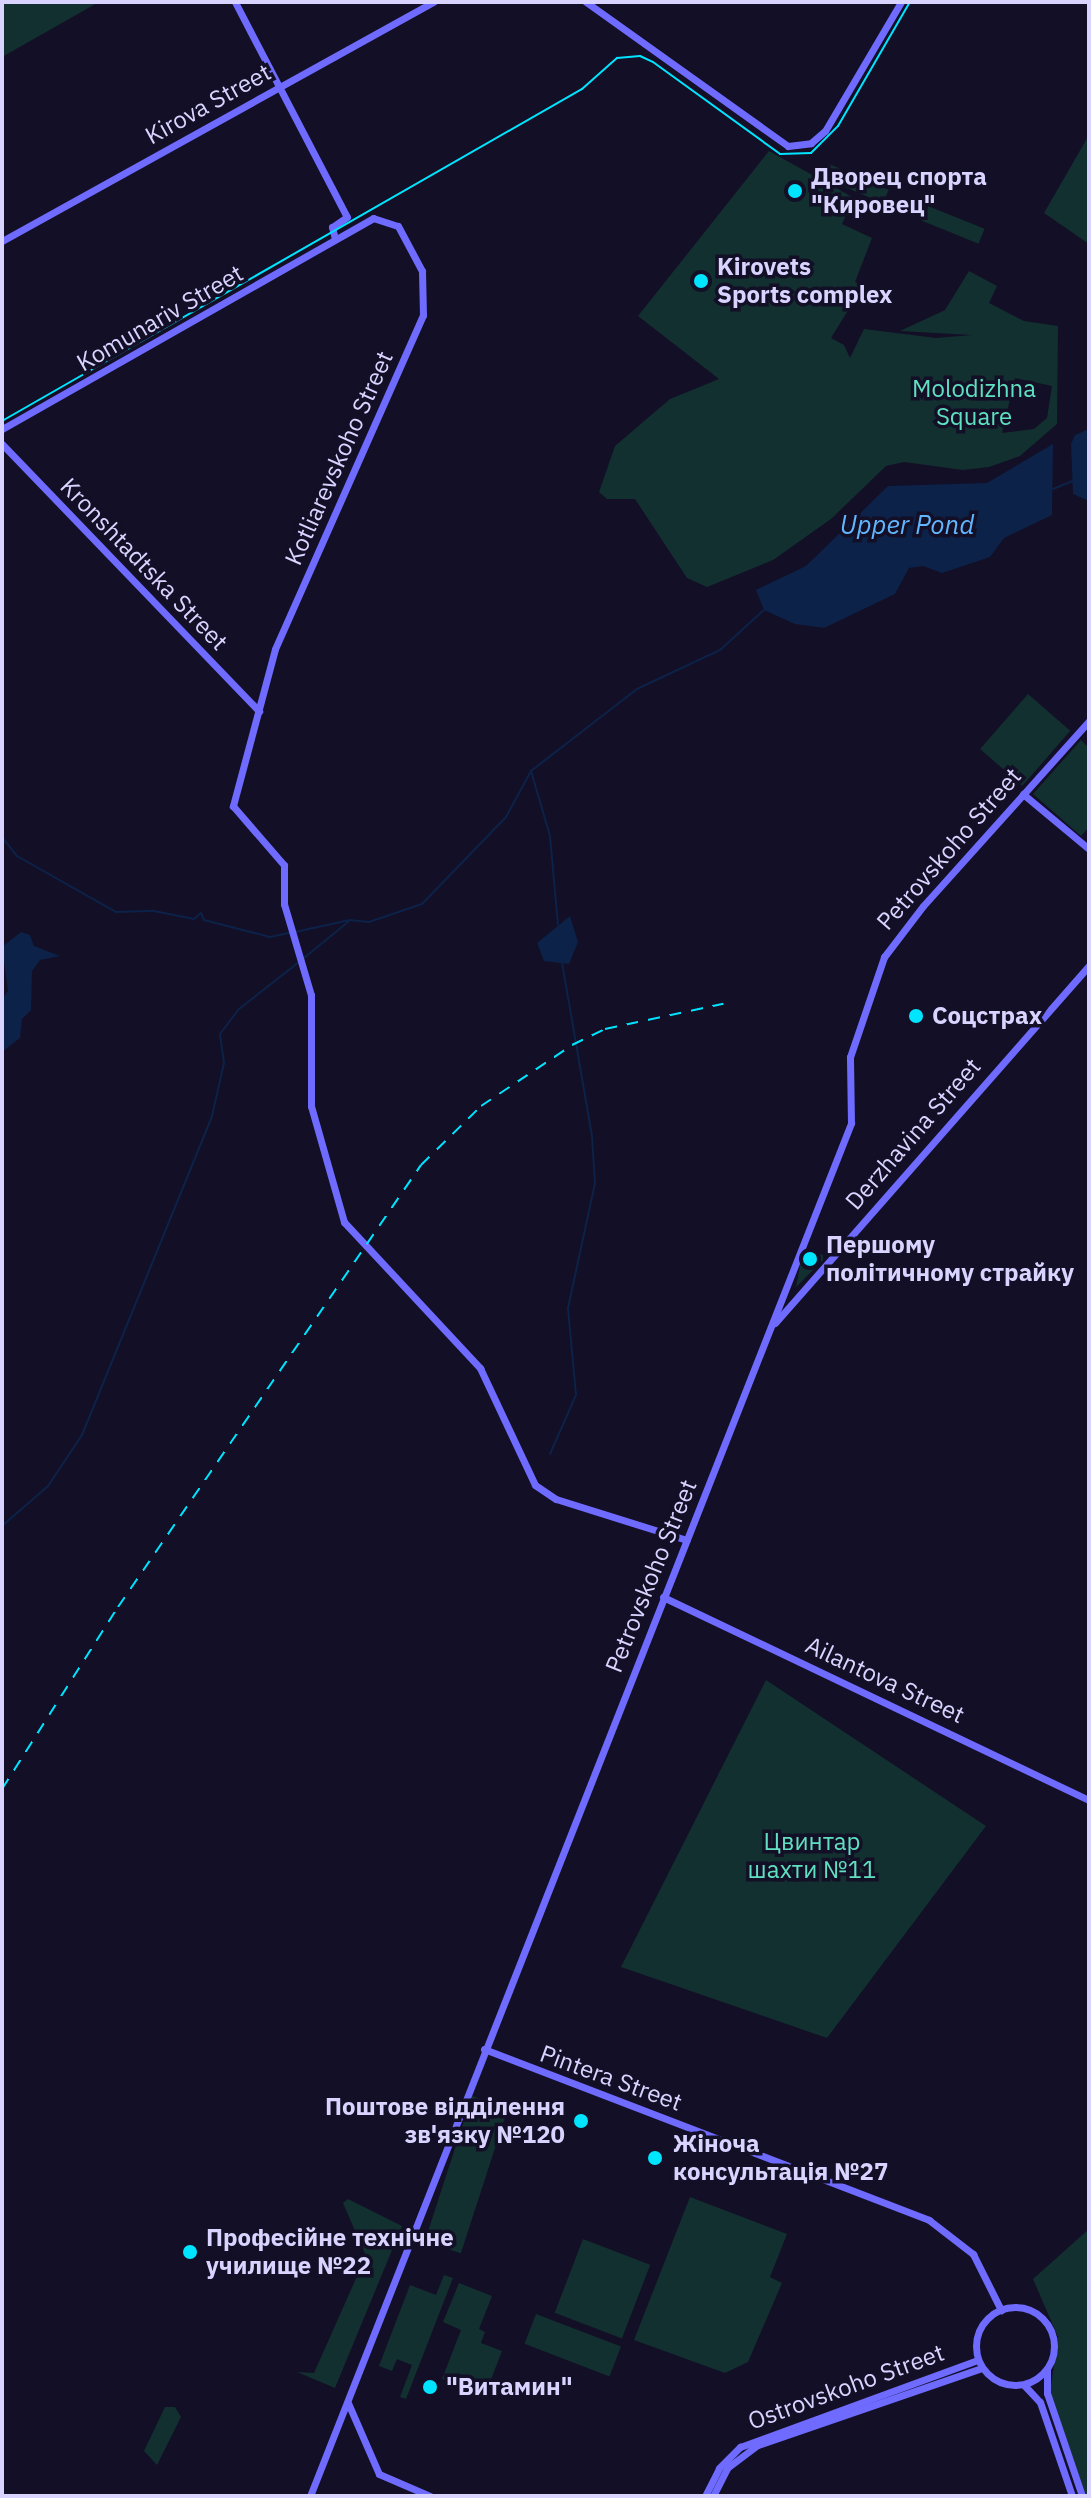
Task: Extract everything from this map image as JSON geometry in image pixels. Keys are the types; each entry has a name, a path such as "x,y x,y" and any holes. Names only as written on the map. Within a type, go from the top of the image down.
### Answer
{"street":[{"path":"235,2 347,217 332,227 335,239"},
{"name":"Kirova Street","path":"2,241 434,2"},
{"path":"586,2 788,146 811,143 825,131 901,2"},
{"name":"Kotliarevskoho Street","path":"335,239 373,218 390,220 422,271 426,300 372,437 275,649 233,806 284,865 284,904 311,995 311,1106 344,1222 480,1368 535,1485 556,1499 687,1540"},
{"name":"Komunariv Street","path":"2,429 335,239"},
{"name":"Kronshtadtska Street","path":"2,444 259,711"},
{"name":"Petrovskoho Street","path":"310,2496 853,1115 851,1052 887,951 1089,721"},
{"path":"1023,794 1089,849"},
{"name":"Derzhavina Street","path":"768,1331 1089,965"},
{"name":"Ailantova Street","path":"663,1597 1089,1800"},
{"name":"Pintera Street","path":"484,2049 929,2220 973,2254 1001,2310"},
{"path":"1072,2496 1040,2402 1024,2385 1002,2383 980,2364 979,2332 1001,2310 1023,2308 1045,2321 1054,2342 1048,2367 1047,2393 1082,2496"},
{"name":"Ostrovskoho Street","path":"705,2496 719,2468 740,2447 980,2364"},
{"path":"1024,2385 1048,2367"},
{"path":"348,2403 379,2474 430,2496"},
{"name":"Ostrovskoho Street","path":"713,2496 740,2455 796,2428"}],"green space":[{"path":"2,2 99,2 2,57"},
{"path":"1089,135 1089,244 1044,213"},
{"name":"Molodizhna Square","path":"769,151 854,198 842,224 872,238 855,282 863,286 831,338 844,345 850,358 864,329 936,338 972,335 900,331 945,310 969,271 997,286 989,303 1024,321 1058,326 1057,424 1020,456 989,467 963,470 904,462 886,466 831,519 773,560 707,587 687,578 635,499 607,499 599,492 615,446 670,399 719,379 638,316","holes":["1015,378 1052,386 1047,418 1034,429 1002,433"]},
{"path":"829,164 889,189 883,203 823,178"},
{"path":"928,206 985,229 979,244 922,221"},
{"path":"1028,694 1070,731 1022,786 980,749"},
{"path":"1081,740 1089,748 1089,827 1081,836 1033,794"},
{"path":"811,1252 823,1255 823,1260 796,1287 801,1261"},
{"name":"Цвинтар шахти №11","path":"766,1680 986,1826 827,2038 621,1967"},
{"path":"472,2096 508,2108 461,2253 425,2242"},
{"path":"690,2197 787,2234 770,2277 782,2283 748,2362 725,2373 634,2340"},
{"path":"348,2199 402,2226 335,2388 297,2372 314,2373 366,2256 343,2203"},
{"path":"1089,2229 1089,2496 1086,2496 1050,2392 1058,2337 1033,2279"},
{"path":"583,2239 650,2265 622,2339 555,2313"},
{"path":"444,2275 453,2278 406,2399 400,2397 412,2365 397,2359 392,2371 379,2366 410,2285 436,2295"},
{"path":"459,2283 492,2296 479,2329 485,2332 481,2343 502,2351 485,2395 442,2379 461,2330 443,2322"},
{"path":"536,2314 621,2347 609,2376 525,2344"},
{"path":"165,2407 175,2407 181,2417 157,2465 144,2451"}],"water":[{"path":"1089,429 1089,501 1073,494 1071,444 1075,435"},
{"name":"Upper Pond","path":"1053,444 1052,515 1004,538 990,557 942,573 923,566 909,568 895,594 824,628 795,624 764,610 756,590 806,566 888,486 987,483"},
{"path":"570,916 578,942 569,964 544,961 537,943"},
{"path":"21,932 30,935 34,946 60,956 40,960 32,971 31,1010 22,1019 20,1038 2,1052 2,999 8,991 2,947"}],"waterway":[{"path":"1053,489 1073,481"},
{"path":"295,932 350,920 369,922 422,904 506,817 531,771 637,689 720,650 764,610"},
{"path":"531,771 550,836 558,925"},
{"path":"2,837 17,856 116,912 154,911 194,919 201,913 204,920 270,937 289,933"},
{"path":"304,958 349,921"},
{"path":"2,1526 48,1486 82,1435 212,1116 224,1063 220,1034 239,1009 299,962"},
{"path":"550,1454 576,1395 568,1308 595,1183 592,1136 562,963"}],"tram line":[{"path":"2,421 582,89 617,58 640,56 653,62 780,154 811,153 838,126 910,2"}],"railway":[{"path":"2,1789 118,1607 421,1165 481,1106 572,1045 605,1029 723,1004"}],"place":[{"name":"Дворец спорта \"Кировец\"","path":"795,191"},
{"name":"Kirovets Sports complex","path":"701,281"},
{"name":"Соцстрах","path":"916,1016"},
{"name":"Першому політичному страйку","path":"810,1259"},
{"name":"Поштове відділення зв'язку №120","path":"581,2121"},
{"name":"Жіноча консультація №27","path":"655,2158"},
{"name":"Професійне технічне училище №22","path":"190,2252"},
{"name":"\"Витамин\"","path":"430,2387"}]}
